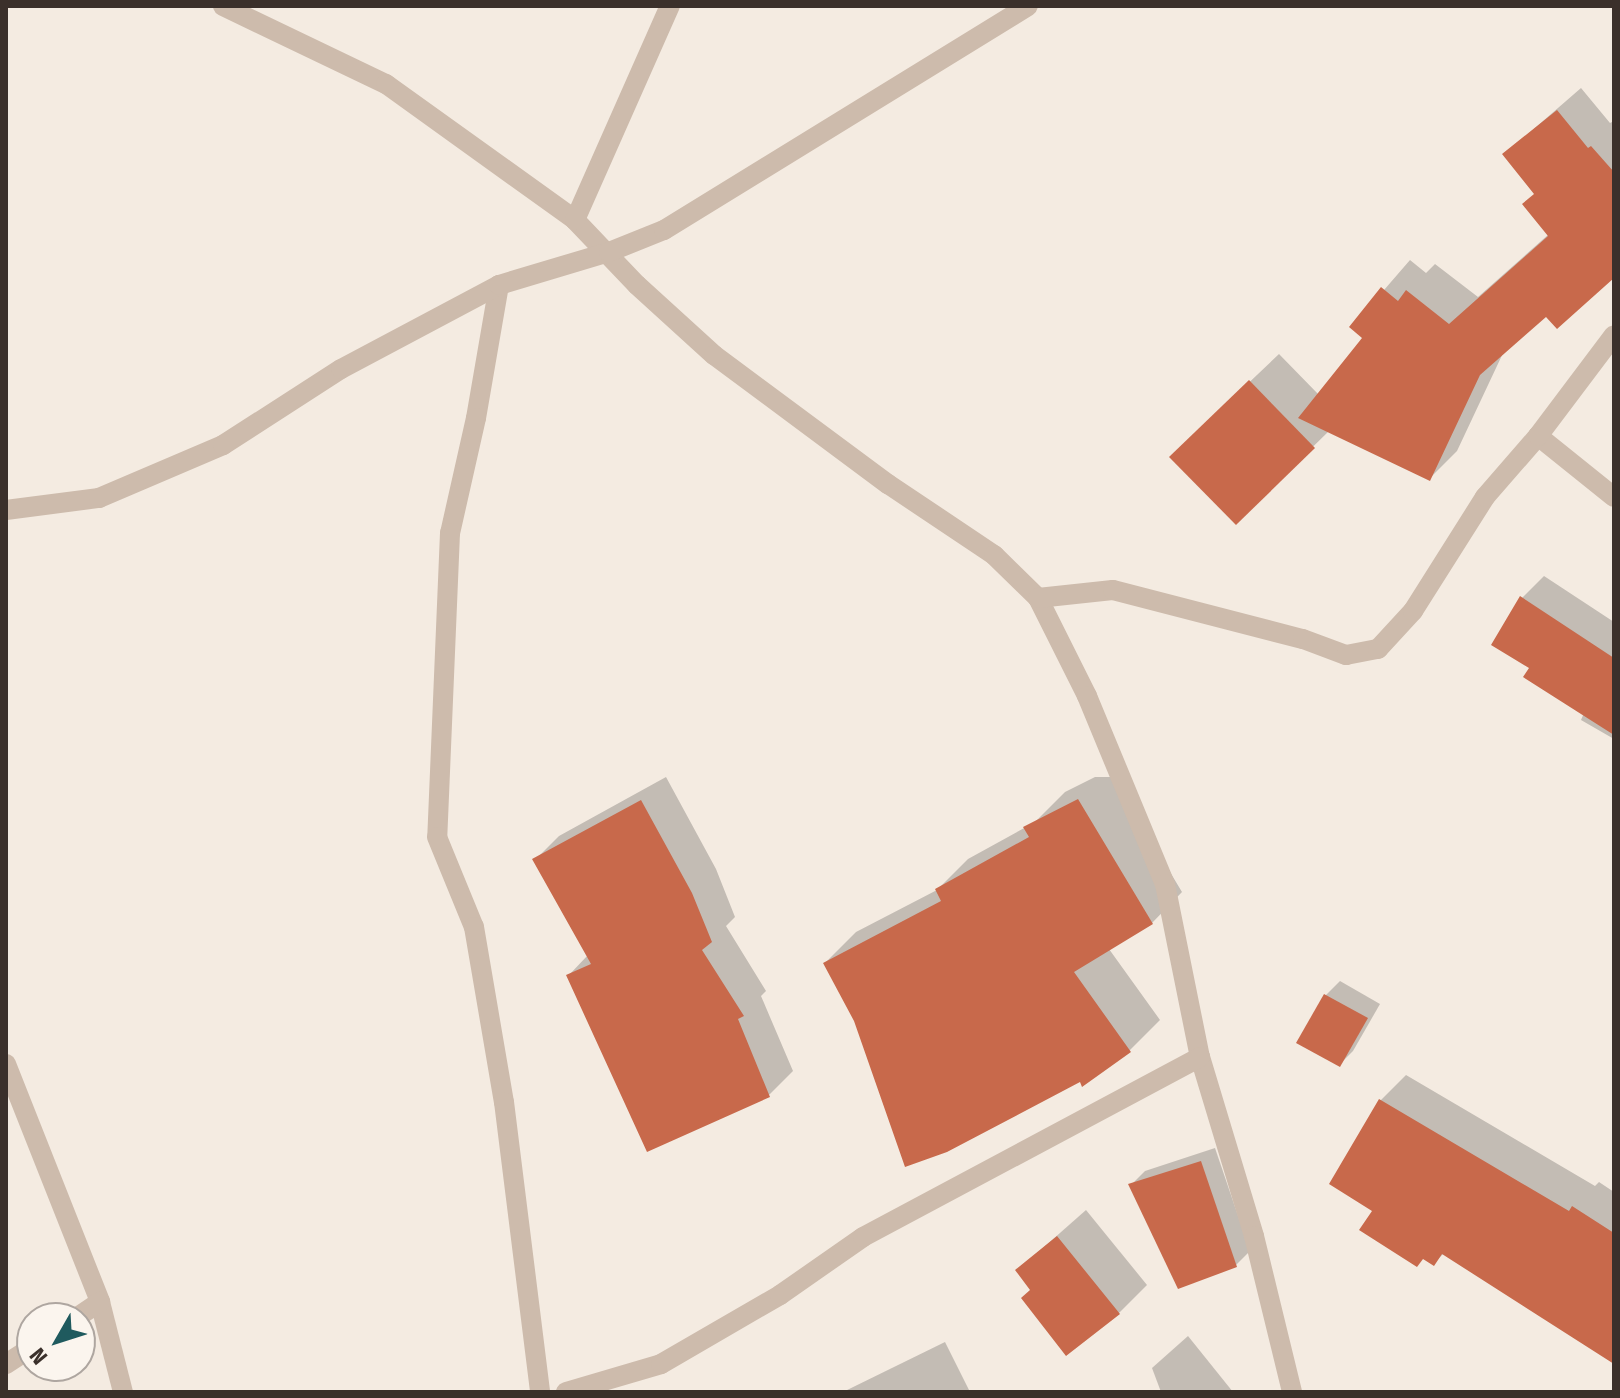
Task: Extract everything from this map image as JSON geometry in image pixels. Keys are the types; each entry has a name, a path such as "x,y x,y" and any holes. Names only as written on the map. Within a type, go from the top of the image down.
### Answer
{"street":[{"path":"223,6 386,84 575,220 609,252 637,285 714,355 888,484 994,555 1038,598 1087,696 1165,884 1200,1057 1254,1236 1292,1392"},
{"path":"575,220 670,6"},
{"path":"6,510 99,498 223,445 341,369 499,285 609,252 664,230 1028,6"},
{"path":"499,285 476,418 450,533 437,837 474,927 504,1102 540,1392"},
{"path":"1038,598 1113,590 1303,639 1346,655 1378,649 1413,611 1485,497 1538,436 1614,335"},
{"path":"1538,436 1614,497"},
{"path":"566,1392 661,1364 780,1295 863,1237 1200,1057"},
{"path":"6,1064 100,1302 123,1392"},
{"path":"96,1305 100,1302"}],"building":[{"path":"1557,110 1588,148 1591,146 1614,172 1614,278 1557,329 1546,317 1480,375 1430,481 1298,418 1362,338 1349,327 1381,287 1398,301 1406,290 1449,324 1548,236 1522,204 1534,194 1502,154"},
{"path":"1249,380 1315,448 1236,525 1169,457"},
{"path":"1520,596 1614,658 1614,735 1523,677 1529,668 1491,645"},
{"path":"1078,799 1153,924 1074,972 1131,1052 1082,1087 1080,1082 947,1152 905,1167 854,1021 823,963 941,901 935,889 1029,837 1023,827"},
{"path":"641,800 692,893 712,942 702,950 744,1016 738,1019 770,1097 647,1152 566,975 591,964 532,859"},
{"path":"1324,994 1368,1018 1340,1067 1296,1043"},
{"path":"1379,1099 1569,1211 1572,1206 1614,1233 1614,1364 1442,1254 1434,1266 1423,1259 1417,1267 1359,1230 1372,1211 1329,1184"},
{"path":"1201,1161 1237,1267 1178,1289 1128,1184"},
{"path":"1057,1236 1120,1314 1066,1356 1021,1298 1030,1290 1015,1270"}]}
